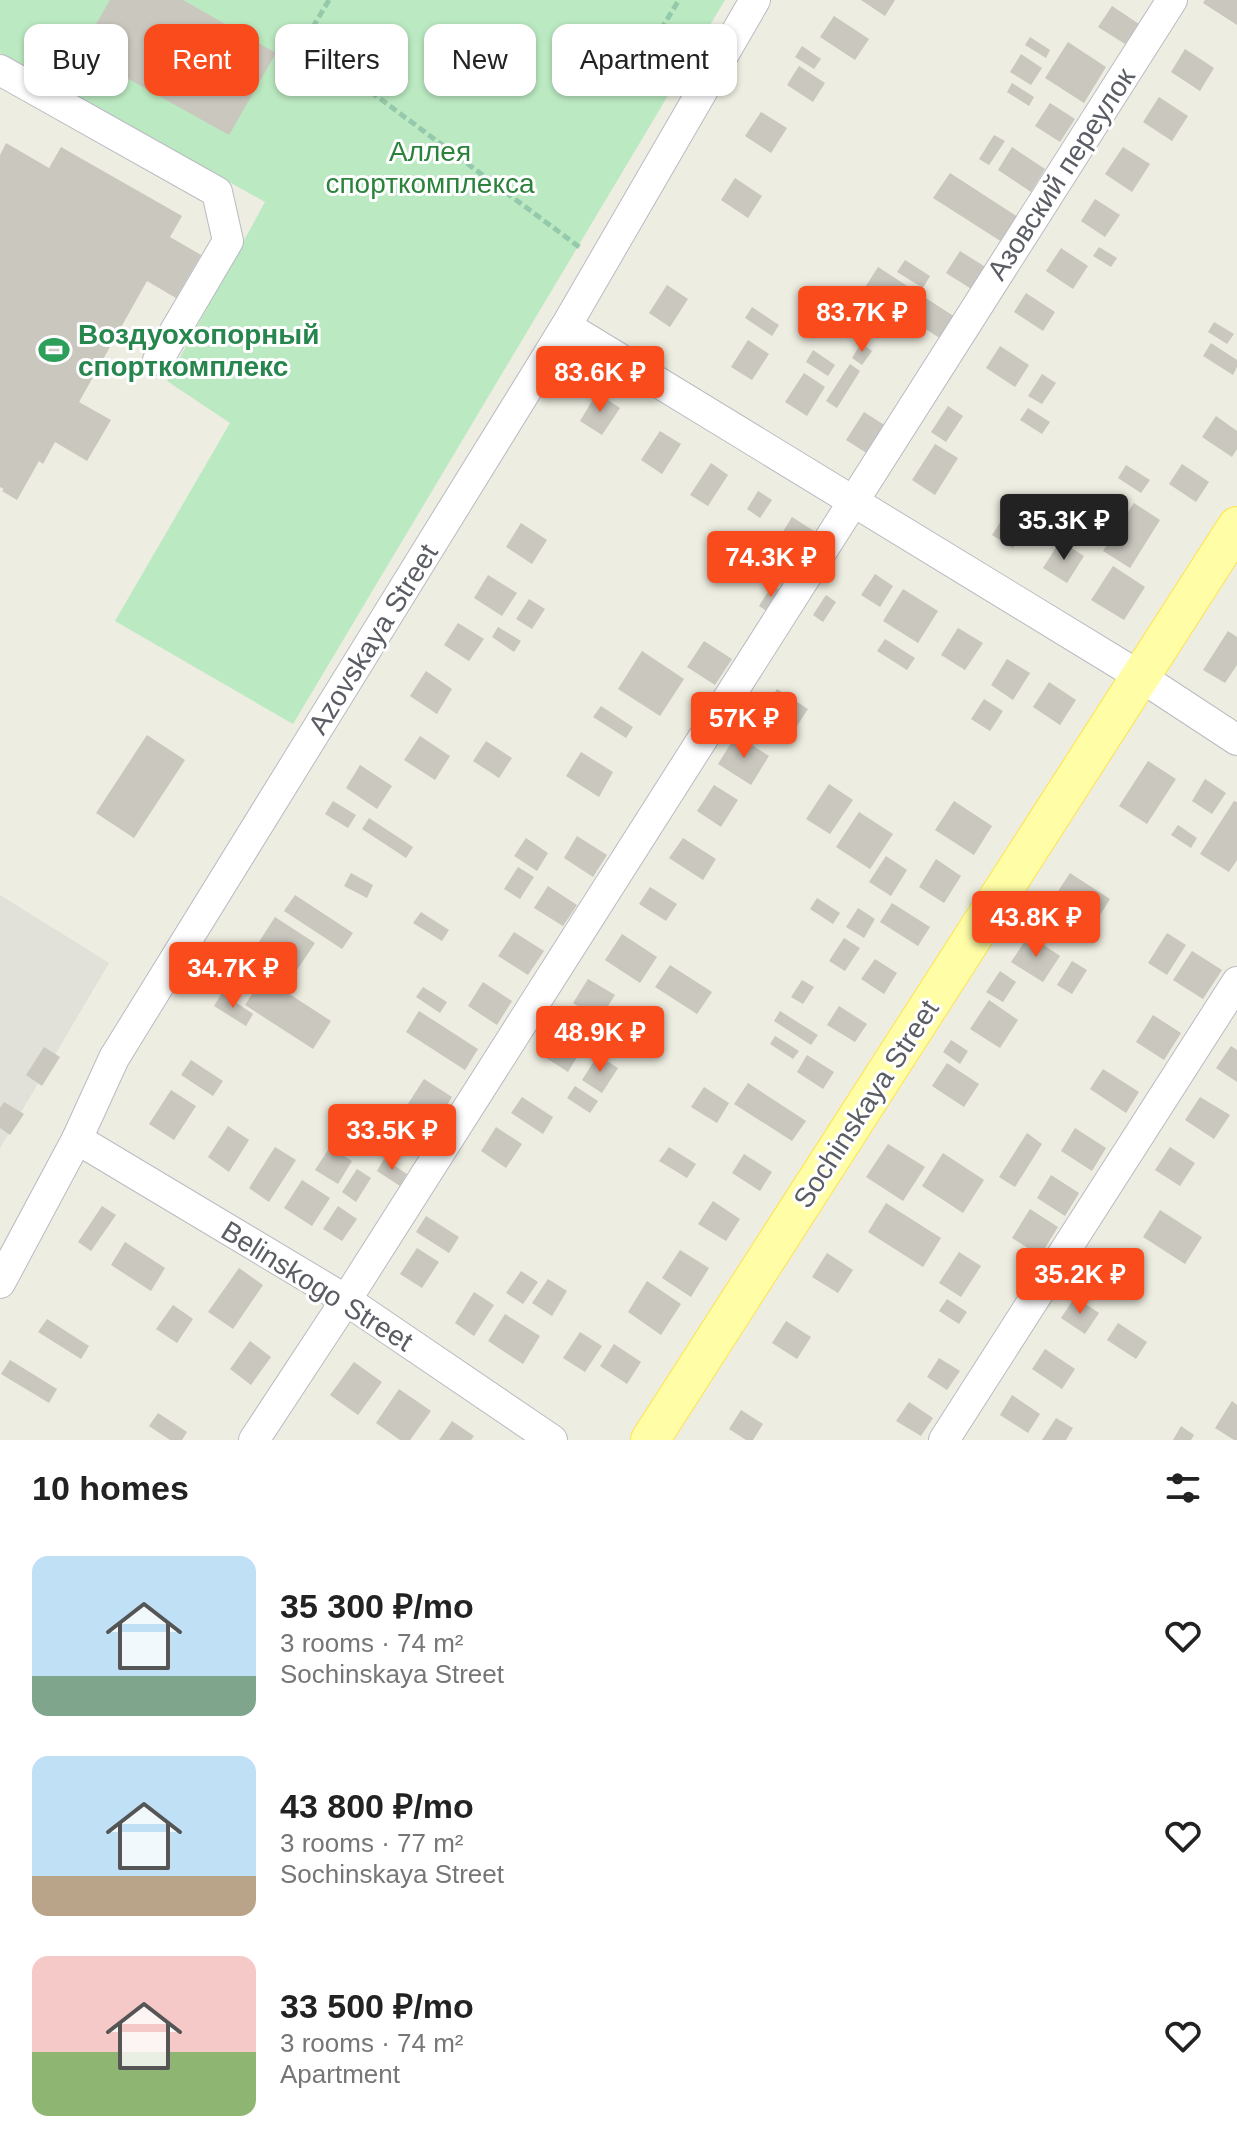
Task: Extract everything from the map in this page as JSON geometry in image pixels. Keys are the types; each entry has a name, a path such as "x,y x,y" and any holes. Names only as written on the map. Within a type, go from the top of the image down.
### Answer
{"main road":[{"name":"Sochinskaya Street","path":"650,1440 1237,526"}],"lane":[{"name":"Azovskaya Street","path":"0,1283 77,1139 114,1058 566,326 755,0"},
{"name":"Азовский переулок","path":"254,1440 1172,0"},
{"path":"0,70 217,192 228,241 158,360"},
{"path":"566,326 1141,677 1237,740"},
{"path":"944,1440 1237,982"},
{"name":"Belinskogo Street","path":"77,1139 346,1300 552,1440"}],"path":[{"path":"329,0 304,42 602,263"},
{"path":"664,24 679,0"}],"shaded area":[{"path":"0,895 109,963 0,1148"}],"green space":[{"name":"Аллея спорткомплекса","path":"0,0 725,0 711,24 552,24 552,96 668,96 293,724 115,621 230,423 167,381 265,202 76,96 128,96 128,24 24,24 24,66 0,53"}],"building":[{"path":"110,0 183,0 225,24 144,24 144,88 128,79 128,24 96,24"},
{"path":"861,0 895,0 885,16"},
{"path":"1205,0 1237,0 1237,25 1203,3"},
{"path":"1112,6 1139,24 1125,44 1098,27"},
{"path":"834,16 869,39 855,60 820,37"},
{"path":"1030,37 1050,50 1046,58 1025,45"},
{"path":"1068,42 1106,67 1084,103 1045,78"},
{"path":"259,43 275,55 259,83"},
{"path":"802,46 821,59 814,69 795,57"},
{"path":"1185,49 1214,68 1200,91 1171,72"},
{"path":"1021,54 1042,68 1031,85 1010,72"},
{"path":"799,66 825,83 813,102 787,85"},
{"path":"1012,83 1034,97 1029,106 1007,92"},
{"path":"159,96 251,96 229,135"},
{"path":"1159,97 1188,116 1172,141 1143,122"},
{"path":"1050,103 1075,119 1060,142 1035,126"},
{"path":"761,112 787,128 771,153 745,136"},
{"path":"994,135 1005,141 989,165 979,159"},
{"name":"Воздуохопорный спорткомплекс","path":"6,143 49,168 61,147 182,216 170,237 201,255 176,298 147,281 79,402 111,420 87,461 55,442 43,464 39,461 17,500 0,487 0,155"},
{"path":"1012,147 1045,169 1031,192 998,170"},
{"path":"1123,147 1150,164 1132,192 1105,174"},
{"path":"950,173 1018,217 1002,242 933,198"},
{"path":"735,178 762,196 748,218 721,200"},
{"path":"1095,199 1120,215 1105,237 1081,221"},
{"path":"1099,247 1117,258 1111,267 1093,256"},
{"path":"1061,248 1088,266 1073,289 1046,271"},
{"path":"960,251 987,268 973,290 946,273"},
{"path":"905,260 930,276 923,288 897,272"},
{"path":"878,267 955,317 941,339 864,289"},
{"path":"667,285 688,299 670,327 649,313"},
{"path":"1026,293 1055,312 1043,331 1014,312"},
{"path":"847,295 866,308 859,319 840,306"},
{"path":"752,307 779,325 772,336 745,318"},
{"path":"1214,322 1234,334 1227,344 1208,332"},
{"path":"748,340 769,354 752,380 731,367"},
{"path":"861,343 872,351 862,365 852,358"},
{"path":"1211,343 1237,360 1233,375 1203,356"},
{"path":"1000,346 1029,365 1015,387 986,368"},
{"path":"813,350 835,365 828,376 806,362"},
{"path":"850,364 860,371 837,408 826,401"},
{"path":"804,373 825,387 807,416 785,402"},
{"path":"1042,374 1056,383 1042,404 1028,396"},
{"path":"597,393 620,408 602,435 580,421"},
{"path":"948,406 963,416 946,442 931,432"},
{"path":"1028,408 1050,422 1042,434 1020,420"},
{"path":"864,412 886,426 868,454 846,440"},
{"path":"1216,416 1237,431 1237,449 1232,457 1202,437"},
{"path":"660,431 681,444 662,474 641,460"},
{"path":"935,444 958,458 935,495 912,480"},
{"path":"711,463 728,475 708,506 690,495"},
{"path":"1182,464 1209,482 1196,502 1169,484"},
{"path":"1126,465 1150,480 1141,493 1118,478"},
{"path":"758,491 772,500 760,518 747,509"},
{"path":"1134,503 1160,520 1130,568 1103,551"},
{"path":"1009,508 1029,522 1013,548 992,535"},
{"path":"792,517 814,531 797,556 776,543"},
{"path":"521,523 547,540 532,564 506,547"},
{"path":"1060,541 1084,556 1067,583 1043,568"},
{"path":"1113,566 1145,587 1124,620 1091,600"},
{"path":"875,574 893,586 880,607 861,595"},
{"path":"488,575 517,593 502,616 474,598"},
{"path":"772,585 783,592 770,613 759,606"},
{"path":"903,589 938,611 918,643 883,621"},
{"path":"826,595 836,602 823,622 813,615"},
{"path":"529,599 545,609 532,629 516,619"},
{"path":"458,623 484,639 469,661 444,645"},
{"path":"498,627 521,641 514,652 492,637"},
{"path":"958,628 983,643 965,670 941,655"},
{"path":"1228,631 1237,637 1237,665 1225,683 1203,670"},
{"path":"885,639 915,658 907,670 877,651"},
{"path":"704,641 732,659 715,685 687,667"},
{"path":"642,651 684,679 660,716 618,689"},
{"path":"1007,659 1030,673 1013,700 991,685"},
{"path":"426,671 452,689 437,714 410,696"},
{"path":"1049,682 1076,700 1060,725 1033,707"},
{"path":"777,689 808,709 795,729 764,709"},
{"path":"984,699 1003,711 990,731 971,719"},
{"path":"601,706 633,727 626,738 593,717"},
{"path":"147,735 185,760 134,838 96,813"},
{"path":"736,735 769,756 751,785 718,764"},
{"path":"420,736 450,756 435,780 404,760"},
{"path":"486,741 512,758 499,778 473,761"},
{"path":"581,752 613,772 599,797 566,776"},
{"path":"1148,761 1176,779 1147,824 1119,806"},
{"path":"360,765 392,786 377,809 346,788"},
{"path":"1205,779 1226,793 1212,814 1192,801"},
{"path":"829,784 853,800 830,834 806,819"},
{"path":"714,785 738,800 721,827 697,811"},
{"path":"333,801 356,815 348,828 325,814"},
{"path":"954,801 992,826 974,855 935,830"},
{"path":"1234,801 1237,802 1237,860 1229,872 1200,854"},
{"path":"859,812 893,834 870,869 836,847"},
{"path":"369,818 413,847 406,858 362,829"},
{"path":"1178,825 1197,838 1191,848 1171,835"},
{"path":"577,836 607,855 593,877 564,858"},
{"path":"526,838 548,853 537,871 514,856"},
{"path":"683,838 716,859 703,880 669,858"},
{"path":"886,856 907,870 891,896 869,882"},
{"path":"936,859 961,876 944,903 919,887"},
{"path":"518,867 534,877 520,899 504,889"},
{"path":"351,873 373,885 367,898 344,886"},
{"path":"1070,873 1110,899 1090,931 1049,905"},
{"path":"548,886 577,905 563,926 534,908"},
{"path":"650,887 677,904 666,921 639,904"},
{"path":"295,895 353,933 342,949 284,911"},
{"path":"817,898 840,913 833,924 810,909"},
{"path":"892,903 930,927 918,946 880,922"},
{"path":"858,908 875,919 864,938 846,927"},
{"path":"421,912 449,930 442,941 413,923"},
{"path":"275,917 315,943 297,970 257,945"},
{"path":"514,932 544,951 528,975 498,956"},
{"path":"1167,933 1186,945 1167,975 1148,963"},
{"path":"622,934 657,957 640,983 605,960"},
{"path":"1029,935 1060,956 1043,982 1011,962"},
{"path":"844,938 860,948 845,971 829,961"},
{"path":"1192,951 1222,970 1203,999 1173,980"},
{"path":"875,959 897,973 884,994 861,979"},
{"path":"1072,961 1087,970 1072,994 1057,985"},
{"path":"670,965 712,992 697,1014 655,987"},
{"path":"1000,971 1016,982 1003,1002 986,992"},
{"path":"263,977 331,1021 313,1049 245,1005"},
{"path":"588,979 615,995 599,1020 573,1003"},
{"path":"802,980 814,987 803,1004 791,997"},
{"path":"483,982 512,1001 497,1025 468,1006"},
{"path":"423,987 447,1002 440,1013 416,997"},
{"path":"222,993 253,1014 246,1026 214,1006"},
{"path":"989,1000 1018,1020 1000,1048 970,1029"},
{"path":"839,1006 867,1024 855,1042 827,1025"},
{"path":"629,1008 643,1017 623,1049 608,1040"},
{"path":"419,1011 478,1049 465,1070 406,1032"},
{"path":"780,1011 818,1035 811,1045 774,1021"},
{"path":"1153,1015 1181,1033 1164,1060 1136,1042"},
{"path":"556,1030 583,1047 568,1072 540,1054"},
{"path":"775,1036 799,1051 793,1059 770,1044"},
{"path":"951,1040 968,1051 960,1064 943,1052"},
{"path":"1231,1046 1237,1050 1237,1082 1216,1068"},
{"path":"44,1047 60,1057 42,1086 26,1075"},
{"path":"598,1055 618,1068 602,1093 582,1080"},
{"path":"807,1055 834,1072 823,1089 797,1072"},
{"path":"191,1060 223,1081 213,1096 181,1075"},
{"path":"947,1063 979,1084 964,1107 932,1086"},
{"path":"1103,1069 1139,1092 1126,1113 1090,1089"},
{"path":"424,1079 452,1097 435,1125 406,1107"},
{"path":"748,1083 806,1121 792,1141 734,1104"},
{"path":"575,1086 598,1101 590,1113 567,1098"},
{"path":"704,1087 729,1103 717,1123 691,1107"},
{"path":"171,1090 196,1106 174,1140 149,1124"},
{"path":"522,1097 553,1117 543,1134 511,1113"},
{"path":"1200,1097 1230,1115 1214,1139 1185,1120"},
{"path":"4,1102 24,1114 10,1135 0,1128 0,1108"},
{"path":"228,1126 249,1140 229,1172 208,1157"},
{"path":"496,1127 522,1144 506,1168 481,1151"},
{"path":"1075,1128 1106,1148 1092,1171 1061,1151"},
{"path":"1027,1133 1042,1144 1015,1187 999,1177"},
{"path":"888,1144 925,1167 903,1201 866,1177"},
{"path":"275,1147 296,1160 269,1202 249,1188"},
{"path":"330,1147 352,1161 338,1184 315,1170"},
{"path":"669,1147 696,1164 687,1178 659,1161"},
{"path":"1170,1147 1195,1163 1180,1186 1155,1170"},
{"path":"943,1153 984,1180 963,1213 922,1186"},
{"path":"744,1154 772,1172 760,1191 732,1173"},
{"path":"384,1159 407,1174 400,1186 377,1171"},
{"path":"357,1169 371,1178 356,1202 342,1192"},
{"path":"1051,1175 1079,1193 1065,1216 1037,1198"},
{"path":"302,1180 330,1198 312,1226 284,1208"},
{"path":"713,1201 740,1219 726,1241 698,1224"},
{"path":"886,1203 941,1238 923,1267 868,1232"},
{"path":"102,1206 116,1215 91,1251 78,1242"},
{"path":"338,1206 357,1219 342,1241 323,1229"},
{"path":"1030,1209 1058,1227 1040,1256 1012,1238"},
{"path":"1160,1210 1202,1237 1185,1264 1143,1237"},
{"path":"426,1216 459,1237 449,1253 416,1232"},
{"path":"125,1242 165,1268 151,1291 111,1265"},
{"path":"417,1248 439,1262 422,1288 400,1274"},
{"path":"1108,1248 1134,1264 1120,1286 1094,1269"},
{"path":"680,1250 709,1268 691,1297 662,1278"},
{"path":"959,1252 981,1266 961,1297 939,1283"},
{"path":"827,1253 853,1270 838,1293 812,1277"},
{"path":"239,1268 263,1285 233,1329 208,1312"},
{"path":"521,1271 538,1282 523,1304 506,1293"},
{"path":"548,1279 567,1291 552,1316 532,1303"},
{"path":"647,1281 681,1304 661,1335 628,1312"},
{"path":"474,1292 494,1305 474,1336 455,1323"},
{"path":"1075,1297 1099,1313 1085,1334 1061,1318"},
{"path":"947,1299 967,1312 959,1324 939,1311"},
{"path":"173,1305 193,1319 177,1343 156,1329"},
{"path":"505,1314 540,1336 523,1364 488,1341"},
{"path":"47,1319 89,1346 81,1359 38,1332"},
{"path":"786,1321 811,1337 797,1359 772,1343"},
{"path":"1118,1323 1147,1342 1136,1359 1107,1340"},
{"path":"580,1332 602,1346 585,1372 563,1358"},
{"path":"250,1341 271,1357 251,1385 230,1369"},
{"path":"614,1344 641,1362 627,1384 600,1366"},
{"path":"1045,1349 1075,1369 1062,1389 1032,1369"},
{"path":"939,1358 960,1371 947,1390 927,1377"},
{"path":"10,1360 57,1389 49,1403 1,1374"},
{"path":"354,1362 382,1382 358,1415 330,1395"},
{"path":"399,1389 431,1411 410,1440 400,1440 376,1423"},
{"path":"1012,1395 1040,1414 1028,1433 1000,1415"},
{"path":"1232,1401 1237,1405 1237,1440 1215,1428"},
{"path":"909,1402 933,1418 921,1436 896,1421"},
{"path":"741,1410 763,1424 753,1440 746,1440 729,1429"},
{"path":"158,1413 187,1432 182,1440 170,1440 149,1426"},
{"path":"1056,1418 1073,1428 1066,1440 1042,1440"},
{"path":"452,1421 474,1436 471,1440 439,1440"},
{"path":"1181,1426 1194,1435 1191,1440 1173,1440"}],"place":[{"name":"Воздуохопорный спорткомплекс","path":"54,350"}]}
